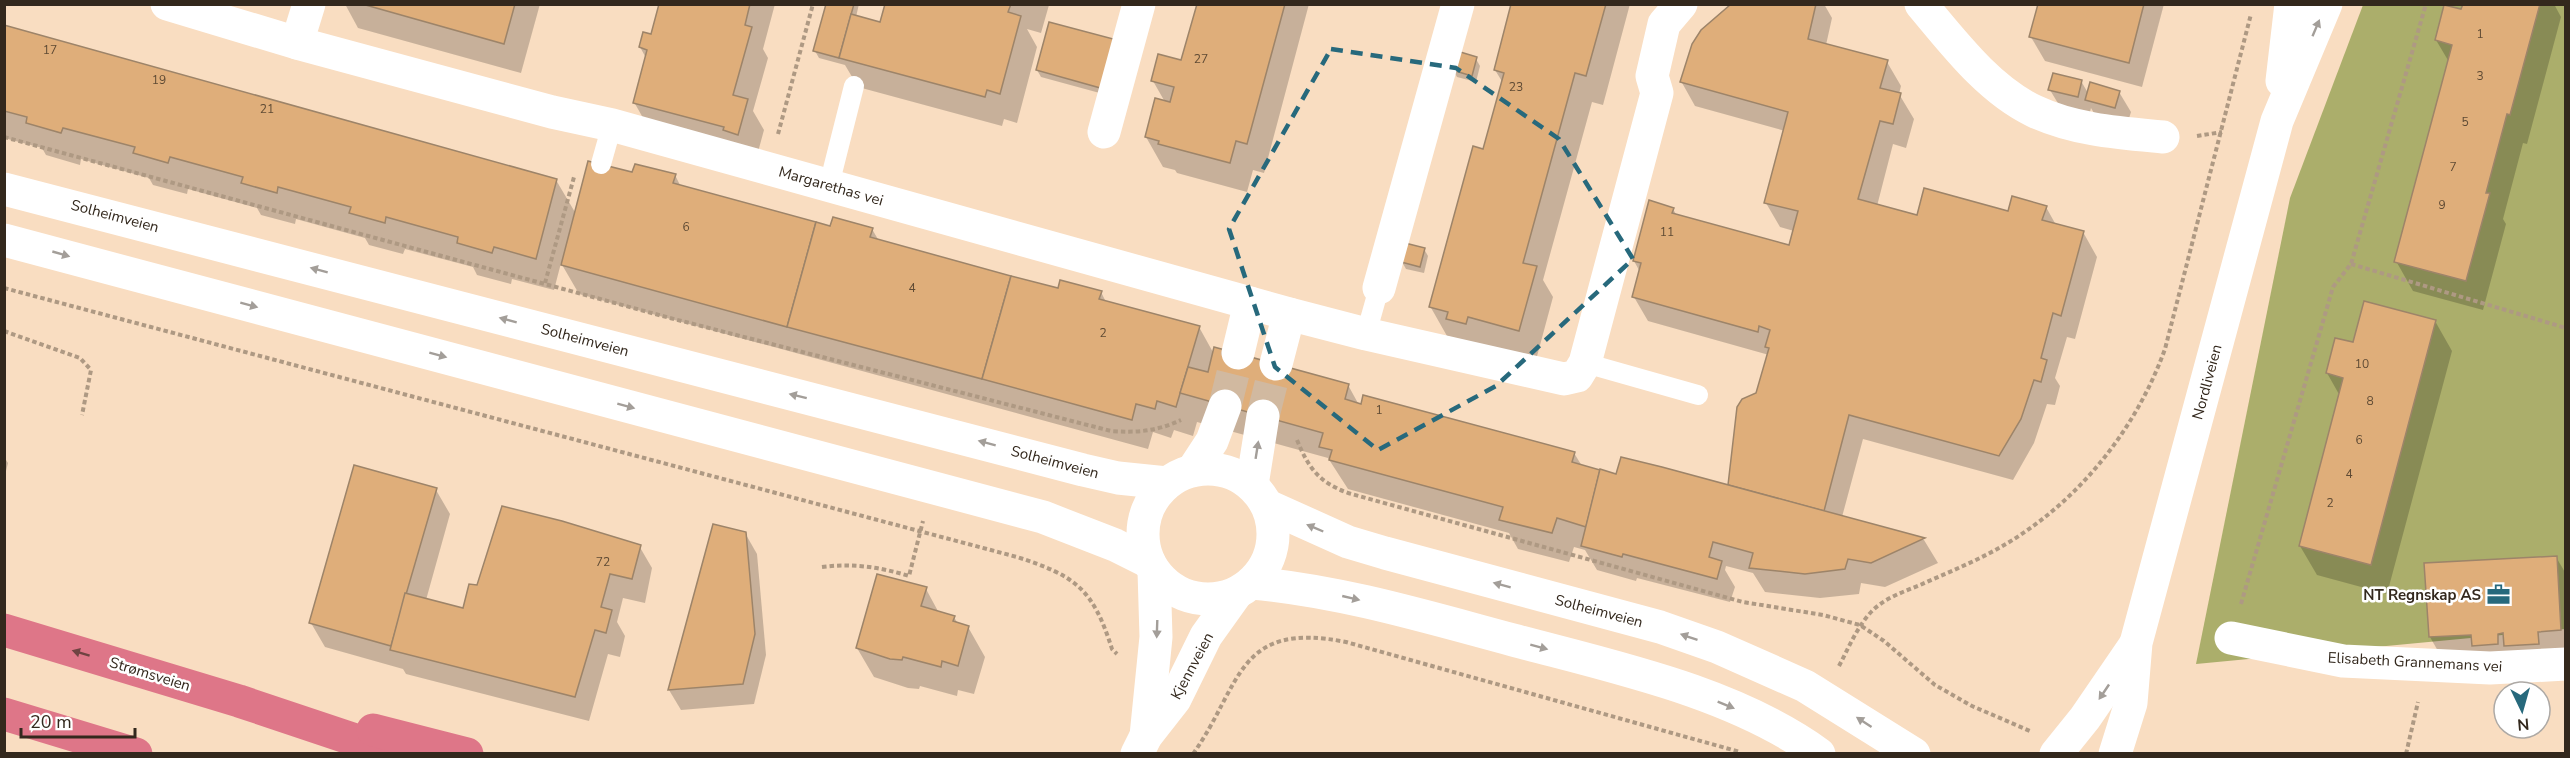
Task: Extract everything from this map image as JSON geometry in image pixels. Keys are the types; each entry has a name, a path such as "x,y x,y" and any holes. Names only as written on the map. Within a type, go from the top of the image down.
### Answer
{"highway":[{"name":"Strømsveien","path":"4,630 397,753"},
{"path":"133,669 467,753"},
{"path":"4,714 136,753"}],"main road":[{"name":"Margarethas vei","path":"167,4 297,44 552,112 602,122 1366,334 1564,379 1577,376 1585,363"},
{"path":"297,44 309,4"},
{"path":"1104,132 1140,4"},
{"path":"1379,288 1458,4"},
{"path":"1585,363 1657,93 1652,76 1664,24 1681,4"},
{"path":"1921,4 1957,46 2001,89 2033,111 2074,125 2117,133 2163,137"},
{"name":"Nordliveien","path":"2277,121 2291,4"},
{"name":"Nordliveien","path":"2115,753 2131,703 2136,643 2277,121 2326,4"},
{"name":"Solheimveien","path":"4,189 1083,470 1118,478 1180,476"},
{"path":"4,240 1043,517 1115,545 1152,566 1167,584 1182,594 1218,599 1244,588 1317,590 1371,602 1636,674 1689,691 1750,715 1819,753"},
{"path":"1238,353 1250,303"},
{"path":"1276,364 1289,314"},
{"path":"1152,566 1143,537 1146,512 1155,496 1180,476 1212,441 1225,406"},
{"path":"1260,496 1263,416"},
{"path":"1180,476 1208,468 1224,470 1260,496 1273,522 1270,555 1244,588"},
{"name":"Solheimveien","path":"1260,496 1348,542 1660,627 1717,647 1805,686 1914,753"},
{"name":"Kjennveien","path":"1141,745 1156,637 1152,566"},
{"name":"Kjennveien","path":"1141,745 1175,699 1206,636 1244,588"},
{"name":"Elisabeth Grannemans vei","path":"2231,638 2343,661 2490,668 2565,664"},
{"name":"Nordliveien","path":"2056,753 2085,718 2136,643"}],"lane":[{"path":"829,185 854,86"},
{"path":"601,164 602,122"},
{"path":"1366,334 1379,288"},
{"path":"1585,363 1698,395"}],"path":[{"path":"769,168 813,4"},
{"path":"1836,672 1860,626 1884,601 1978,559 2008,543 2044,518 2076,491 2098,466 2136,414 2153,383 2165,349 2253,4"},
{"path":"2231,638 2333,287 2351,264 2426,4"},
{"path":"4,137 544,284 1111,431 1138,433 1159,430 1190,414"},
{"path":"544,284 575,176"},
{"path":"2351,264 2565,328"},
{"path":"4,288 921,529 1055,569 1080,586 1095,604 1113,650 1123,660"},
{"path":"4,331 80,358 91,370 82,415"},
{"path":"1294,434 1314,474 1332,487 1743,602 1823,615 1860,626 1884,640 1935,685 1972,706 2032,731"},
{"path":"822,567 841,564 880,567 909,576 921,529"},
{"path":"1193,753 1242,667 1257,653 1279,642 1313,637 1358,645 1743,753"},
{"path":"2406,753 2426,666"}],"highlighted area":[{"path":"1331,49 1456,68 1559,139 1633,259 1496,386 1378,450 1275,367 1229,229"}],"green space":[{"path":"2363,5 2565,5 2565,629 2196,664 2290,198"}],"building":[{"path":"362,4 515,4 504,44"},
{"path":"659,4 750,4 745,25 752,27 733,95 748,99 738,135 723,130 724,127 633,103 647,50 639,47 643,32 651,34"},
{"path":"826,4 854,4 839,58 813,51"},
{"path":"885,4 1011,4 1008,12 1021,16 1000,94 987,90 985,97 839,58 851,14 880,22"},
{"path":"1197,4 1285,4 1247,144 1236,141 1230,163 1158,144 1159,141 1145,137 1155,98 1170,102 1174,87 1151,81 1158,54 1181,60"},
{"path":"1511,4 1606,4 1586,76 1575,73 1523,263 1537,266 1519,331 1468,317 1466,324 1446,319 1448,312 1429,307 1473,146 1483,149 1504,73 1494,70"},
{"path":"1816,4 1808,39 1888,60 1880,88 1901,93 1893,124 1880,121 1858,199 1917,215 1924,188 2008,211 2012,196 2047,206 2042,220 2084,231 2061,316 2053,313 2041,358 2047,360 2041,382 2034,380 2021,419 1999,456 1849,415 1824,511 1728,485 1737,407 1742,399 1756,393 1769,348 1765,347 1770,330 1759,326 1758,332 1632,297 1641,263 1633,261 1649,200 1674,208 1672,213 1789,245 1798,211 1764,203 1788,112 1680,82 1692,44 1701,30 1730,5"},
{"path":"2038,4 2144,4 2129,63 2029,37"},
{"path":"2463,4 2540,4 2510,115 2507,114 2486,193 2490,193 2466,281 2394,262 2452,45 2435,40 2444,5 2461,9"},
{"path":"1049,22 1117,40 1104,89 1036,70"},
{"path":"4,25 557,179 536,259 494,247 492,253 457,243 458,237 386,217 385,223 349,213 351,207 278,187 277,193 241,183 243,177 170,157 168,163 133,153 135,147 63,128 61,133 26,123 27,117 4,111"},
{"path":"1457,51 1477,57 1472,76 1452,70"},
{"path":"2053,73 2082,80 2078,97 2048,90"},
{"path":"2090,82 2120,91 2115,108 2085,100"},
{"path":"588,161 632,172 635,164 676,174 673,183 816,222 787,327 561,265"},
{"path":"833,217 873,228 870,237 1011,276 982,379 787,327 816,222 830,226"},
{"path":"1405,243 1425,248 1420,267 1401,262"},
{"path":"1011,276 1058,288 1060,280 1102,291 1099,299 1200,326 1176,407 1157,401 1155,409 1136,404 1132,420 982,379"},
{"path":"2364,301 2436,320 2371,565 2299,546 2343,378 2326,373 2335,338 2353,342"},
{"path":"1214,347 1349,384 1345,399 1361,404 1363,395 1575,452 1572,462 1600,470 1586,527 1557,518 1552,533 1499,520 1503,507 1329,460 1332,450 1319,447 1323,433 1180,393 1188,367 1208,372"},
{"path":"1621,457 1925,538 1871,563 1848,559 1845,569 1805,574 1749,568 1753,553 1713,542 1709,557 1722,561 1717,579 1623,554 1622,557 1581,546 1600,469 1616,474"},
{"path":"354,465 437,488 391,646 309,623"},
{"path":"502,506 641,545 632,579 610,574 601,607 612,610 606,633 595,630 575,697 390,650 405,593 463,608 469,584 477,585"},
{"path":"713,524 746,532 755,634 743,684 668,690"},
{"path":"2557,556 2561,630 2538,632 2539,644 2504,646 2503,633 2498,634 2498,644 2472,646 2471,635 2429,637 2424,563"},
{"path":"877,574 927,587 921,606 955,616 953,621 969,626 958,666 942,661 941,667 903,657 902,660 890,659 856,648"}],"tunnel":[{"path":"1225,406 1238,353"},
{"path":"1263,416 1276,364"}],"place":[{"name":"NT Regnskap AS","path":"2499,595"}]}
